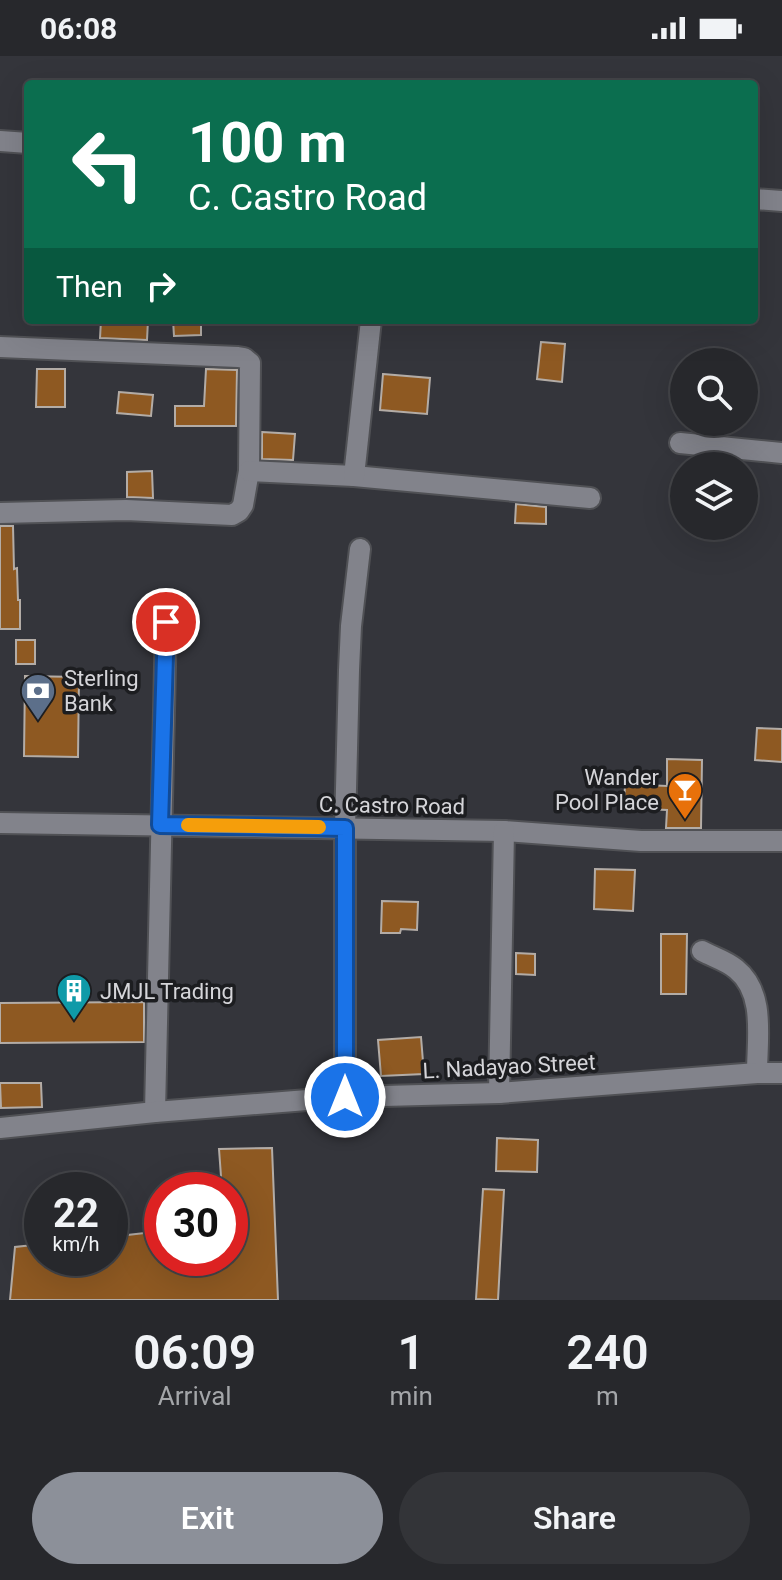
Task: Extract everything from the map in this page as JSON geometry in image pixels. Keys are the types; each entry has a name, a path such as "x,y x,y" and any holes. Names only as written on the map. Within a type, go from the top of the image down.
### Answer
{"street":[{"path":"0,141 24,143"},
{"path":"758,199 782,201"},
{"path":"354,476 371,324"},
{"path":"0,347 244,358 250,363 249,471 243,505 239,511 232,515 126,510 0,513"},
{"path":"680,443 782,453"},
{"path":"249,471 354,476 590,498"},
{"path":"345,1097 345,828 351,626 360,549"},
{"path":"155,1112 166,622"},
{"name":"C. Castro Road","path":"0,823 504,831 641,841 782,841"},
{"path":"499,1093 504,831"},
{"path":"702,951 735,968 751,984 757,1005 757,1073"},
{"name":"L. Nadayao Street","path":"0,1128 345,1097 499,1093 782,1073"}],"building":[{"path":"101,324 148,324 147,340 100,338"},
{"path":"173,324 201,324 201,335 174,336"},
{"path":"541,342 565,344 562,382 537,379"},
{"path":"37,369 65,369 65,407 36,407"},
{"path":"206,369 237,370 236,426 175,426 175,406 204,406"},
{"path":"383,374 430,378 427,414 380,410"},
{"path":"119,392 153,395 151,416 117,413"},
{"path":"262,432 295,434 293,460 262,459"},
{"path":"152,471 153,498 127,497 127,472"},
{"path":"516,504 546,507 546,524 515,523"},
{"path":"0,526 13,526 20,629 0,629"},
{"path":"16,640 35,640 35,664 16,664"},
{"path":"25,676 79,677 78,757 24,756"},
{"path":"757,728 782,729 782,762 755,760"},
{"path":"667,759 702,760 701,828 666,828 667,810 624,808 625,784 667,786"},
{"path":"595,869 635,870 633,911 594,909"},
{"path":"382,901 418,902 417,930 381,933"},
{"path":"661,934 687,934 686,994 661,994"},
{"path":"516,953 535,954 535,975 516,974"},
{"name":"JMJL Trading","path":"144,1002 144,1042 0,1043 0,1003"},
{"path":"421,1037 424,1074 381,1076 378,1040"},
{"path":"0,1083 41,1083 42,1107 1,1108"},
{"path":"497,1138 538,1140 537,1172 496,1171"},
{"path":"272,1148 278,1300 10,1300 15,1247 24,1246 24,1276 128,1276 128,1235 144,1233 144,1276 248,1276 248,1172 221,1172 219,1149"},
{"path":"483,1189 504,1190 498,1300 476,1299"}],"slow traffic":[{"path":"188,825 319,827"}],"place":[{"name":"Sterling Bank","path":"38,722"},
{"name":"Wander Pool Place","path":"685,821"},
{"name":"JMJL Trading","path":"74,1022"}],"route":[{"path":"166,622 160,825 345,828 345,1097"}]}
